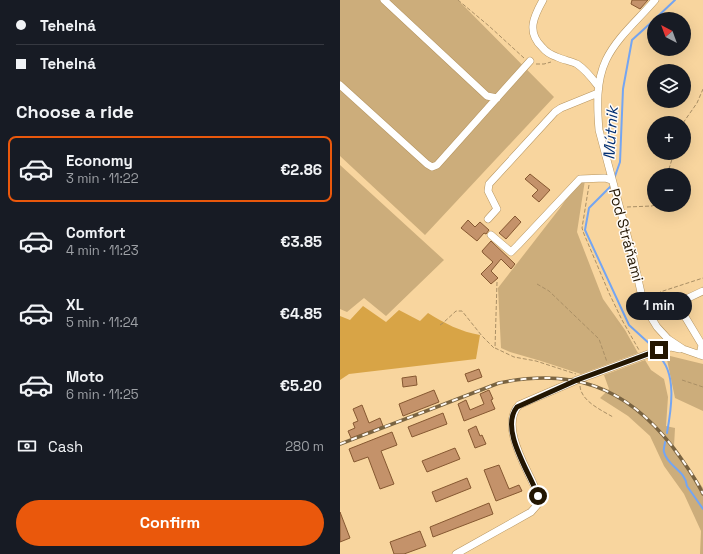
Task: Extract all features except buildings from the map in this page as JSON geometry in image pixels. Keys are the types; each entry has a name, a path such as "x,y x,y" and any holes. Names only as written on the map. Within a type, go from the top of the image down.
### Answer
{"street":[{"path":"384,0 487,96 497,98"},
{"path":"488,219 497,209 488,191 489,184 554,112 598,90 588,73 576,64 548,53 540,46 534,37 532,28 536,14 543,0"},
{"name":"Pod Stráňami","path":"655,0 613,47 605,62 598,90 600,135 646,309 664,334 683,349 702,356"},
{"path":"340,85 432,167 437,165 530,61"},
{"path":"491,235 511,252 577,181 583,178 605,178 612,182"},
{"path":"702,356 702,345 684,315 681,307 686,299 703,291"},
{"path":"659,350 664,339 664,334"},
{"path":"456,554 535,508 538,502 538,496 519,453 513,435 513,412 518,405 582,378 641,356 671,347 683,349"}],"path":[{"path":"458,0 525,59 534,64 544,64 561,59"},
{"path":"688,116 697,103 703,89"},
{"path":"595,179 589,184 582,228 606,287 622,320 638,346 641,356"},
{"path":"618,204 627,206 647,206"},
{"path":"646,309 652,305 660,292 703,278"},
{"path":"495,348 497,282"},
{"path":"537,284 549,291 599,339 609,369"},
{"path":"440,325 443,324 456,311 462,311 482,336 495,348 514,357 555,367 576,374 582,378 580,390 585,398 593,405 613,417"},
{"path":"682,380 703,387"}],"shaded area":[{"path":"340,0 458,0 554,97 425,235 340,156"},
{"path":"340,165 444,260 386,316 364,298 347,312 340,309"},
{"path":"585,180 577,232 603,299 625,330 638,353 581,374 501,348 498,288 560,208 578,182"},
{"path":"363,306 386,322 399,310 420,321 428,313 453,327 480,335 476,359 349,374 340,380 340,316 350,320"},
{"path":"666,355 703,364 703,411 675,398"},
{"path":"645,360 651,370 664,379 668,397 666,426 675,428 674,447 703,488 703,554 700,554 701,531 684,494 664,466 650,436 628,416 600,398 609,389 604,375"}],"waterway":[{"name":"Mútnik","path":"662,12 675,0"},
{"name":"Mútnik","path":"614,179 620,162 623,89 632,40 647,26"},
{"name":"Mútnik","path":"612,185 589,208 585,230 629,325 652,346"},
{"name":"Mútnik","path":"657,355 664,362 670,381 671,403 667,433"},
{"name":"Mútnik","path":"665,442 664,451 666,457 683,476 687,486 703,509"}],"railway":[{"path":"340,444 499,383 525,379 550,378 573,381 595,386 616,396 654,425 685,463 703,494"}],"route":[{"path":"538,496 519,453 513,435 512,418 513,412 518,405 577,380 659,350"}]}
